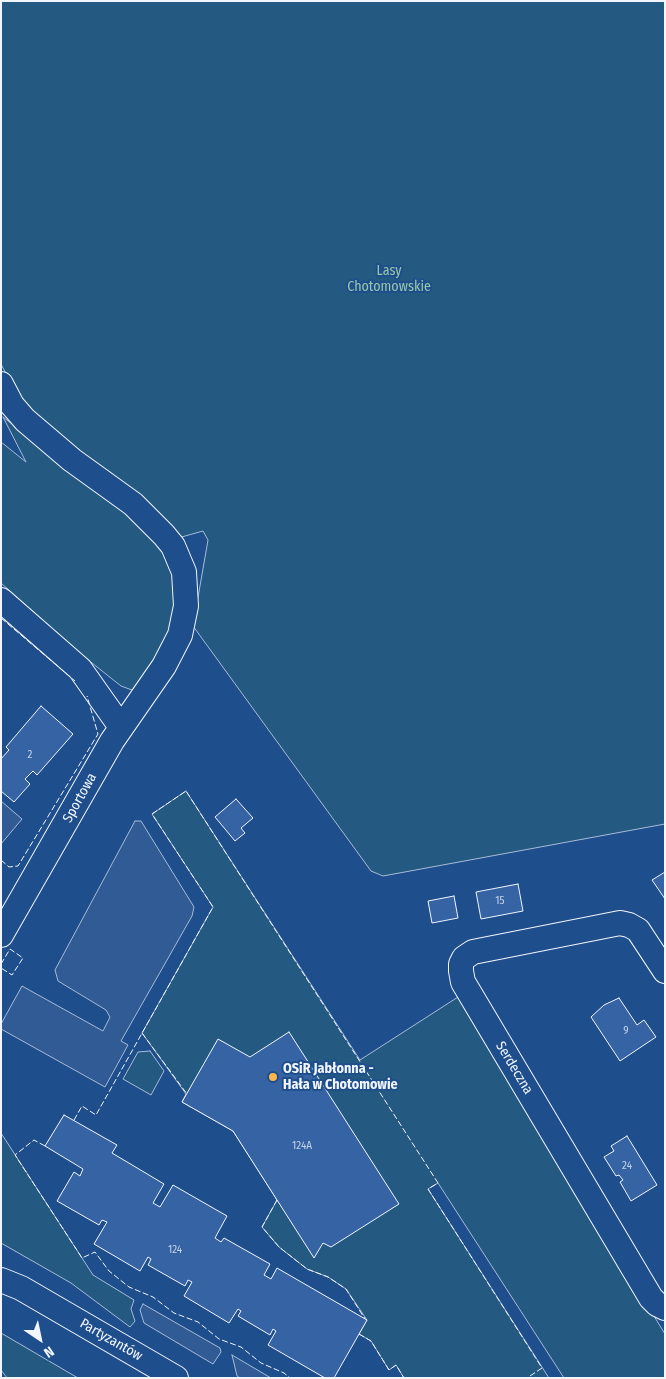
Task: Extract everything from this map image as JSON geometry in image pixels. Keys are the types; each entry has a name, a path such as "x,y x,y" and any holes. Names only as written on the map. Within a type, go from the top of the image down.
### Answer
{"street":[{"name":"Sportowa","path":"1,384 12,405 25,420 72,460 133,504 164,535 173,546 184,572 186,606 180,635 164,666 122,725 9,902 1,935"},
{"path":"1,600 80,669 116,720 122,725"},
{"name":"Serdeczna","path":"665,971 638,930 620,923 473,952 464,958 461,964 463,982 651,1298 665,1308"},
{"name":"Partyzantów","path":"1,1272 11,1284 176,1378"}],"green space":[{"name":"Lasy Chotomowskie","path":"1,1 665,1 665,824 383,876 371,871 193,626 208,540 203,531 178,538 32,412 16,393 1,364"},
{"path":"3,417 148,530 162,547 177,581 172,636 132,690 121,686 82,655 1,583 1,442 26,462"},
{"name":"OSiR Jabłonna - Hała w Chotomowie","path":"186,791 360,1060 458,997 665,1334 665,1378 564,1378 438,1183 428,1189 549,1378 404,1378 396,1365 389,1370 371,1341 359,1334 367,1320 346,1289 328,1277 307,1269 279,1247 262,1227 277,1200 233,1131 182,1102 186,1094 142,1033 213,907 152,814"},
{"path":"150,1051 164,1071 151,1095 123,1079 138,1052"},
{"path":"1,1133 93,1275 134,1300 131,1309 135,1321 130,1327 71,1283 1,1243"},
{"path":"1,1333 78,1378 7,1378 1,1370"}],"shaded area":[{"path":"1,801 22,819 1,844"},
{"path":"135,821 141,821 194,907 192,916 121,1041 128,1045 105,1087 1,1029 1,1024 22,986 103,1031 110,1017 106,1010 58,981 55,970"},
{"path":"143,1304 220,1348 221,1352 213,1364 144,1323 140,1310"},
{"path":"232,1355 271,1378 240,1378 237,1376"}],"building":[{"path":"41,706 73,734 37,775 33,771 25,779 30,784 14,802 1,791 1,759 9,750 6,747"},
{"path":"236,799 253,818 241,828 245,833 235,841 215,817"},
{"path":"665,872 665,899 652,880"},
{"path":"518,884 523,911 481,919 476,892"},
{"path":"454,896 458,918 432,923 428,901"},
{"path":"619,998 637,1025 644,1020 656,1037 620,1061 591,1017 604,1005"},
{"path":"289,1032 399,1204 331,1247 323,1243 314,1258 233,1131 182,1102 218,1039 250,1057"},
{"path":"64,1115 117,1145 112,1153 164,1184 153,1203 160,1207 173,1185 227,1216 215,1238 221,1242 224,1238 270,1264 264,1275 271,1279 277,1268 367,1320 334,1378 325,1378 268,1345 276,1331 273,1329 270,1335 238,1316 241,1311 238,1309 229,1323 184,1296 192,1282 188,1280 185,1286 148,1265 151,1259 148,1257 140,1271 94,1244 107,1222 102,1220 99,1225 57,1201 74,1172 80,1176 83,1169 45,1146"},
{"path":"627,1136 657,1185 631,1201 620,1182 623,1180 619,1175 616,1176 604,1157 614,1151 611,1146"}],"fence":[{"path":"1,618 75,681"},
{"path":"1,860 9,867 18,866 98,734 87,696"},
{"path":"74,1120 82,1106 96,1115 213,907 152,814 186,791 438,1183 428,1189 542,1368 527,1378"},
{"path":"1,964 10,949 23,958 12,975 1,968"},
{"path":"142,1033 187,1094"},
{"path":"45,1146 34,1140 15,1155 82,1258 95,1252 109,1271 129,1287 153,1297 174,1313 198,1322 219,1339 241,1347 261,1363 284,1373 290,1378"},
{"path":"277,1200 262,1227 279,1247 307,1269 328,1277 346,1289 365,1319"},
{"path":"359,1334 371,1341 389,1370 396,1365 404,1378"}],"place":[{"name":"OSiR Jabłonna - Hała w Chotomowie","path":"273,1077"}]}
